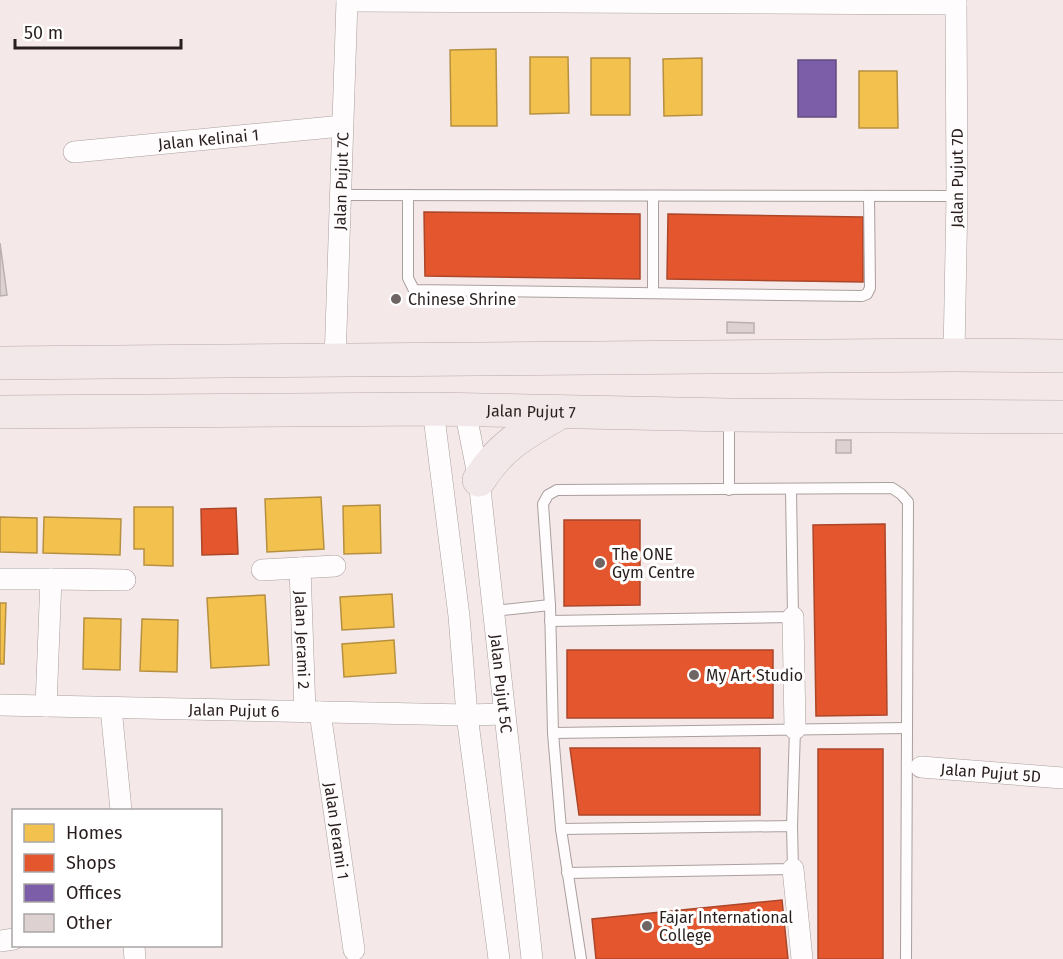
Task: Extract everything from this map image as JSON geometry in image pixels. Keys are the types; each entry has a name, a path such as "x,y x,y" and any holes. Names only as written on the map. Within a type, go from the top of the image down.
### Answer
{"main road":[{"path":"0,363 1063,356"},
{"path":"144,363 211,375 423,374 432,378 447,409"},
{"name":"Jalan Pujut 7","path":"0,412 447,409 729,415 1063,417"},
{"path":"479,480 490,462 518,437 561,412"}],"street":[{"path":"347,0 956,2"},
{"name":"Jalan Pujut 7C","path":"336,361 347,0"},
{"name":"Jalan Pujut 7D","path":"954,355 957,196 956,2"},
{"name":"Jalan Kelinai 1","path":"74,152 342,126"},
{"path":"447,409 442,465 459,616 467,715 499,959"},
{"name":"Jalan Pujut 5C","path":"447,409 467,420 479,480 532,959"},
{"path":"262,570 335,566"},
{"name":"Jalan Jerami 2","path":"300,568 312,712"},
{"path":"0,579 125,580"},
{"path":"46,706 51,579"},
{"path":"459,616 493,611"},
{"path":"794,617 795,729"},
{"name":"Jalan Pujut 6","path":"0,705 504,714"},
{"path":"111,708 121,809"},
{"name":"Jalan Jerami 1","path":"312,712 354,950"},
{"name":"Jalan Pujut 5D","path":"921,767 1063,778"},
{"path":"793,869 802,959"}],"lane":[{"path":"341,195 957,196"},
{"path":"408,195 408,278 414,290 862,296 867,294 870,288 870,196"},
{"path":"652,197 653,293"},
{"path":"729,415 729,490"},
{"path":"581,959 561,829 553,734 550,604 543,504 548,495 557,490 892,489 908,502 906,959"},
{"path":"550,621 794,617 791,490"},
{"path":"493,611 550,604"},
{"path":"553,734 907,728"},
{"path":"567,873 793,869 795,729"},
{"path":"561,829 792,826"}],"building: Homes":[{"path":"496,49 497,126 451,126 450,50"},
{"path":"530,57 568,57 569,113 530,114"},
{"path":"591,58 630,58 630,115 591,115"},
{"path":"702,58 702,115 664,116 663,59"},
{"path":"859,71 897,71 898,128 859,128"},
{"path":"321,497 324,549 267,552 265,499"},
{"path":"380,505 381,553 344,554 343,506"},
{"path":"134,507 173,507 173,566 144,565 144,549 134,549"},
{"path":"0,517 37,518 37,553 0,552"},
{"path":"44,517 121,519 120,555 43,553"},
{"path":"392,594 394,627 342,630 340,597"},
{"path":"265,595 269,665 211,668 207,598"},
{"path":"0,603 6,603 4,664 0,664"},
{"path":"84,618 121,619 120,670 83,669"},
{"path":"142,619 178,620 177,672 140,671"},
{"path":"394,640 396,673 344,677 342,644"}],"building: Shops":[{"path":"424,212 640,214 640,279 425,276"},
{"path":"668,214 863,217 863,282 667,279"},
{"path":"236,508 238,554 202,555 201,509"},
{"path":"564,520 640,520 640,605 564,606"},
{"path":"885,524 887,715 816,716 813,525"},
{"path":"567,650 773,650 773,718 567,718"},
{"path":"570,748 760,748 760,815 579,815"},
{"path":"818,749 883,749 883,959 818,959"},
{"path":"782,900 788,959 596,959 592,919"}],"building: Offices":[{"path":"798,60 836,60 836,117 798,117"}],"building: Other":[{"path":"0,243 7,295 0,296"},
{"path":"727,322 754,323 754,333 727,333"},
{"path":"836,440 851,440 851,453 836,453"}],"place":[{"name":"Chinese Shrine","path":"396,299"},
{"name":"The ONE Gym Centre","path":"600,563"},
{"name":"My Art Studio","path":"694,675"},
{"name":"Fajar International College","path":"647,926"}]}
